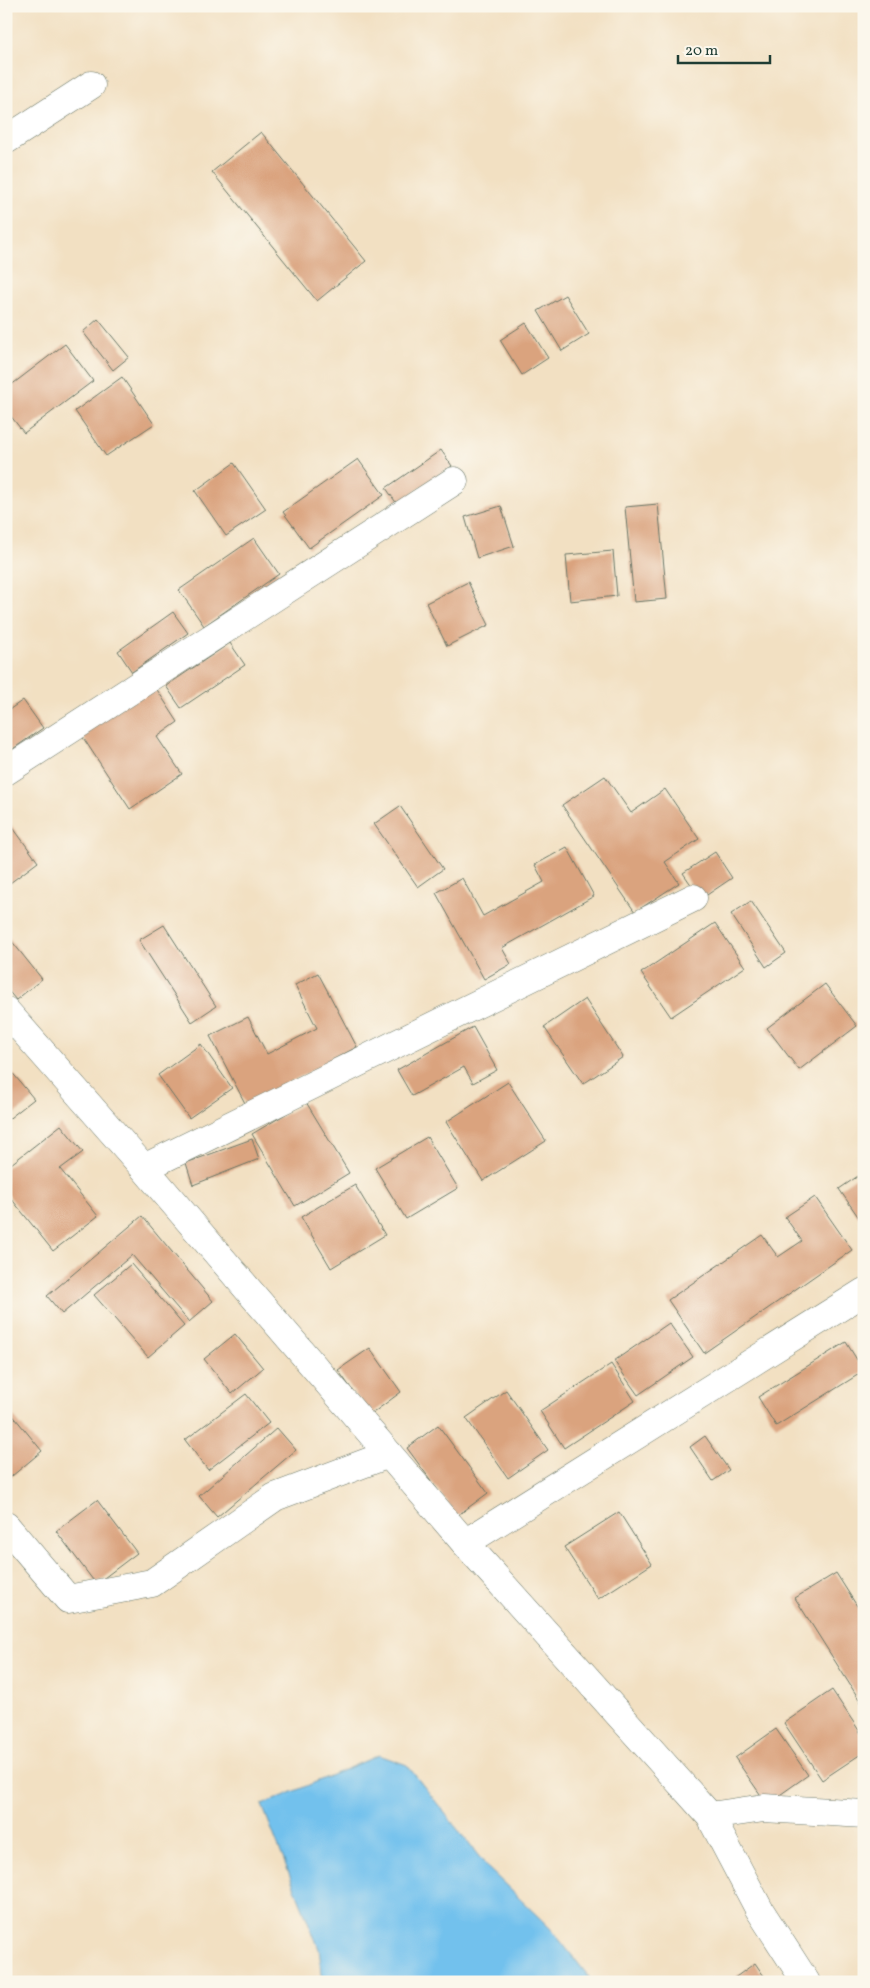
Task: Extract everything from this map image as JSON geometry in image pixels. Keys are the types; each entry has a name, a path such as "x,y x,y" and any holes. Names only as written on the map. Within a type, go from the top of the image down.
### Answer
{"street":[{"path":"6,140 91,85"},
{"path":"6,771 454,481"},
{"path":"144,1168 693,898"},
{"path":"6,1011 144,1168 465,1543 710,1816 759,1910 806,1982"},
{"path":"465,1543 864,1292"},
{"path":"6,1526 68,1599 152,1583 276,1497 389,1454"},
{"path":"710,1816 764,1808 864,1814"}],"water":[{"path":"379,1755 407,1765 488,1868 551,1929 593,1982 323,1982 319,1949 262,1805"}],"building":[{"path":"261,132 366,261 317,301 212,172"},
{"path":"565,295 589,334 562,351 538,311"},
{"path":"98,319 129,357 113,370 83,332"},
{"path":"526,323 548,358 522,375 500,340"},
{"path":"65,344 93,381 24,433 6,410 6,389"},
{"path":"122,377 154,424 106,456 75,411"},
{"path":"441,450 452,466 397,504 386,488"},
{"path":"358,459 384,495 309,548 283,512"},
{"path":"234,463 266,509 226,536 195,491"},
{"path":"658,504 667,599 634,602 625,507"},
{"path":"501,506 514,546 477,558 465,517"},
{"path":"254,538 279,574 204,626 179,590"},
{"path":"613,551 617,596 570,601 566,555"},
{"path":"468,582 489,625 447,646 426,603"},
{"path":"173,612 188,633 132,672 118,651"},
{"path":"230,643 245,665 181,708 166,686"},
{"path":"154,685 178,722 157,737 182,774 130,809 80,733"},
{"path":"23,700 43,728 10,751 6,746 6,712"},
{"path":"605,776 631,813 665,789 699,839 665,862 679,883 635,912 562,805"},
{"path":"400,806 443,869 418,887 374,824"},
{"path":"6,818 38,862 6,886"},
{"path":"567,847 594,896 502,948 511,964 484,979 436,893 462,878 483,916 544,882 535,865"},
{"path":"715,852 732,878 701,899 683,873"},
{"path":"751,901 786,953 766,967 731,914"},
{"path":"715,923 745,967 671,1017 641,973"},
{"path":"164,925 216,1006 192,1022 139,940"},
{"path":"6,934 42,979 16,1000 6,988"},
{"path":"318,973 357,1047 246,1105 210,1036 248,1017 267,1054 317,1028 295,985"},
{"path":"825,984 857,1026 799,1070 767,1028"},
{"path":"585,999 623,1057 583,1084 544,1027"},
{"path":"473,1027 497,1070 473,1083 464,1067 412,1096 397,1070"},
{"path":"201,1044 232,1088 189,1118 158,1075"},
{"path":"6,1065 34,1099 6,1121"},
{"path":"508,1082 546,1141 483,1181 446,1122"},
{"path":"306,1102 349,1173 295,1206 252,1134"},
{"path":"61,1125 83,1152 60,1169 98,1216 53,1251 6,1192 6,1168"},
{"path":"427,1137 458,1188 406,1219 375,1168"},
{"path":"252,1139 259,1159 193,1185 186,1163"},
{"path":"864,1172 864,1225 839,1189"},
{"path":"355,1185 385,1235 331,1268 301,1217"},
{"path":"815,1197 852,1250 704,1353 668,1300 762,1235 778,1257 802,1241 785,1217"},
{"path":"142,1216 213,1301 189,1322 132,1255 62,1314 47,1296"},
{"path":"131,1264 184,1326 148,1357 94,1295"},
{"path":"669,1323 693,1357 638,1395 614,1361"},
{"path":"235,1334 263,1368 232,1394 204,1359"},
{"path":"846,1342 864,1371 776,1426 758,1397"},
{"path":"370,1348 401,1392 370,1415 338,1370"},
{"path":"611,1364 635,1401 564,1448 540,1411"},
{"path":"506,1390 548,1450 508,1478 466,1418"},
{"path":"246,1394 269,1423 208,1470 185,1440"},
{"path":"6,1407 42,1451 6,1481"},
{"path":"438,1425 488,1493 457,1516 407,1448"},
{"path":"277,1428 296,1450 217,1517 199,1496"},
{"path":"705,1436 729,1470 713,1481 690,1447"},
{"path":"97,1500 137,1553 96,1584 56,1531"},
{"path":"619,1512 652,1564 598,1599 564,1547"},
{"path":"836,1573 864,1617 864,1707 795,1598"},
{"path":"832,1690 864,1738 864,1752 822,1780 784,1723"},
{"path":"776,1729 808,1775 767,1804 735,1758"},
{"path":"755,1963 768,1982 729,1982"}]}
